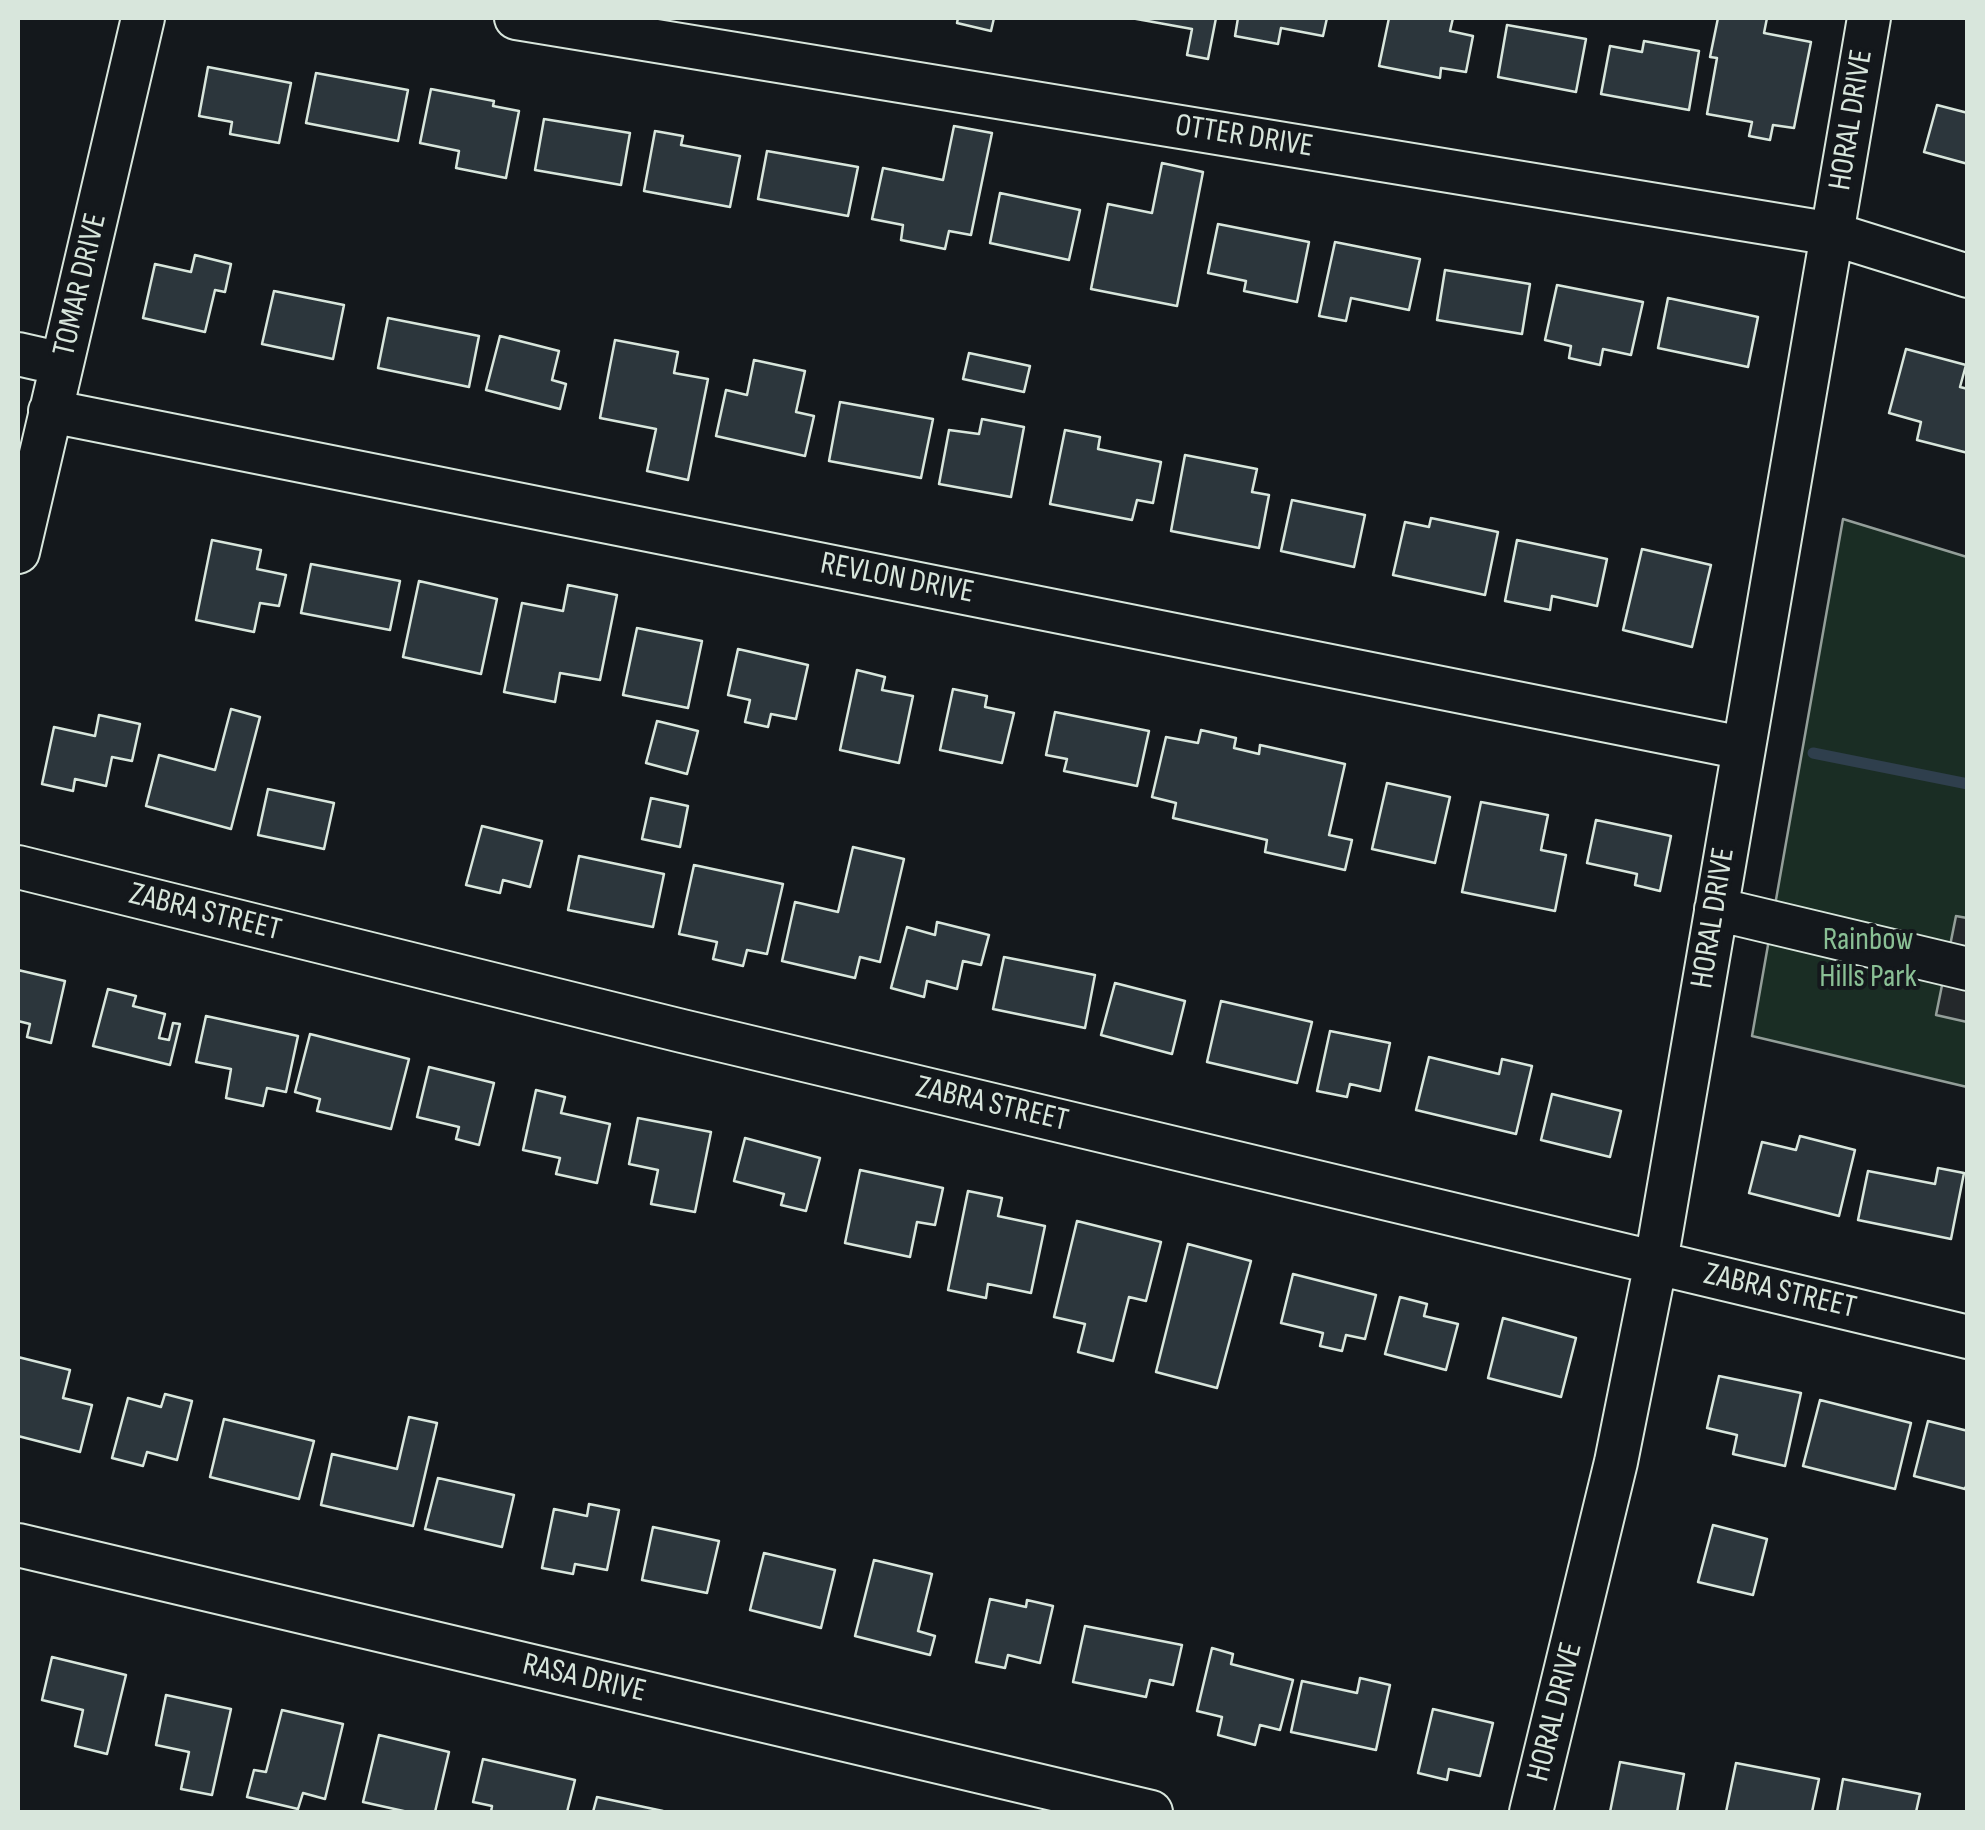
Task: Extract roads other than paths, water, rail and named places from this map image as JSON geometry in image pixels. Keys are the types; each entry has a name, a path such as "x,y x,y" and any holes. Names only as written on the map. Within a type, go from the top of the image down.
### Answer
{"street":[{"name":"TOMAR DRIVE","path":"18,552 143,18"},
{"name":"OTTER DRIVE","path":"516,18 1833,234 1968,276"},
{"name":"HORAL DRIVE","path":"1532,1812 1616,1462 1656,1262 1869,18"},
{"path":"18,354 62,364"},
{"name":"REVLON DRIVE","path":"50,411 1743,748"},
{"name":"ZABRA STREET","path":"18,867 702,1036 1968,1337"},
{"path":"1716,909 1968,969"},
{"name":"RASA DRIVE","path":"18,1545 1151,1812"}],"waterway":[{"path":"1813,753 1968,784"}],"park label":[{"name":"Rainbow Hills Park","path":"1868,960"}]}
